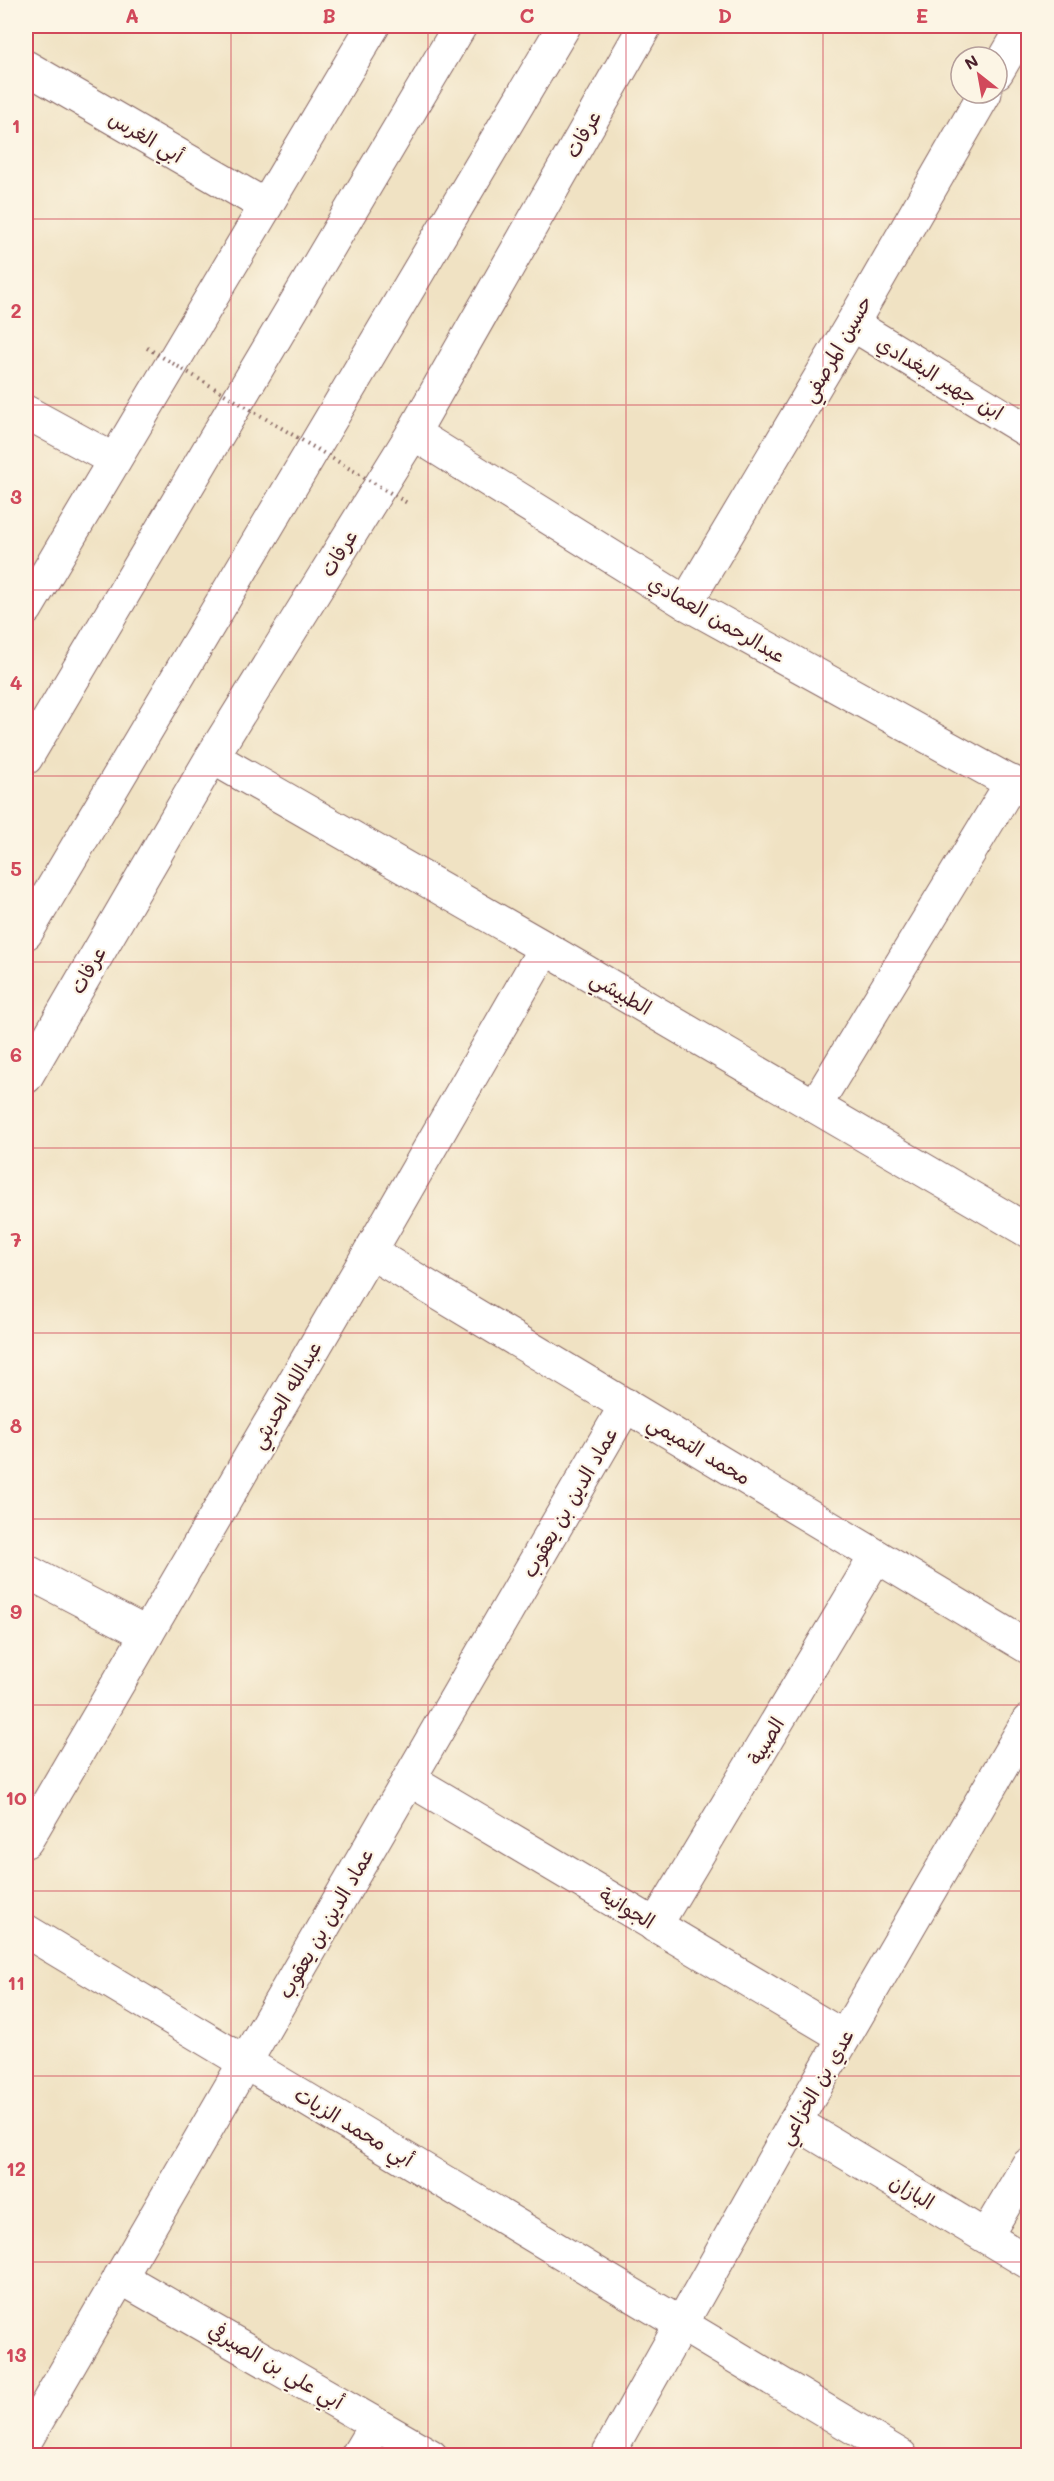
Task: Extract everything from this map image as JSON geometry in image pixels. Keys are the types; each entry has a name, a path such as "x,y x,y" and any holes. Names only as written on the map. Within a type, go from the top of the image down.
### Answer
{"street":[{"path":"26,609 373,26"},
{"path":"266,206 399,26"},
{"path":"26,758 460,26"},
{"path":"26,933 564,26"},
{"name":"عرفات","path":"26,1077 212,757 413,433 645,26"},
{"name":"أبي الغرس","path":"26,67 266,206"},
{"name":"حسين المرصفي","path":"686,603 852,324 978,105"},
{"name":"ابن جهير البغدادي","path":"852,324 1029,431"},
{"path":"26,412 114,460"},
{"name":"عبدالرحمن العمادي","path":"413,433 686,603 1020,787"},
{"name":"الطبيشي","path":"212,757 545,948 1029,1231"},
{"path":"815,1107 1020,787"},
{"name":"عبدالله الحديثي","path":"26,1841 545,948"},
{"name":"محمد التميمي","path":"370,1252 1029,1647"},
{"name":"عماد الدين بن يعقوب","path":"26,2440 626,1405"},
{"name":"الصبية","path":"656,1926 876,1556"},
{"path":"26,1572 147,1634"},
{"name":"عدي بن الخزاعي","path":"608,2456 795,2122 1029,1721"},
{"name":"الجوانية","path":"409,1779 844,2037"},
{"name":"أبي محمد الزيات","path":"26,1931 901,2456"},
{"name":"البازان","path":"795,2122 1029,2262"},
{"path":"986,2236 1029,2165"},
{"name":"أبي علي بن الصيرفي","path":"120,2277 431,2456"},
{"path":"357,2456 376,2424"}],"path":[{"path":"147,348 409,504"}]}
